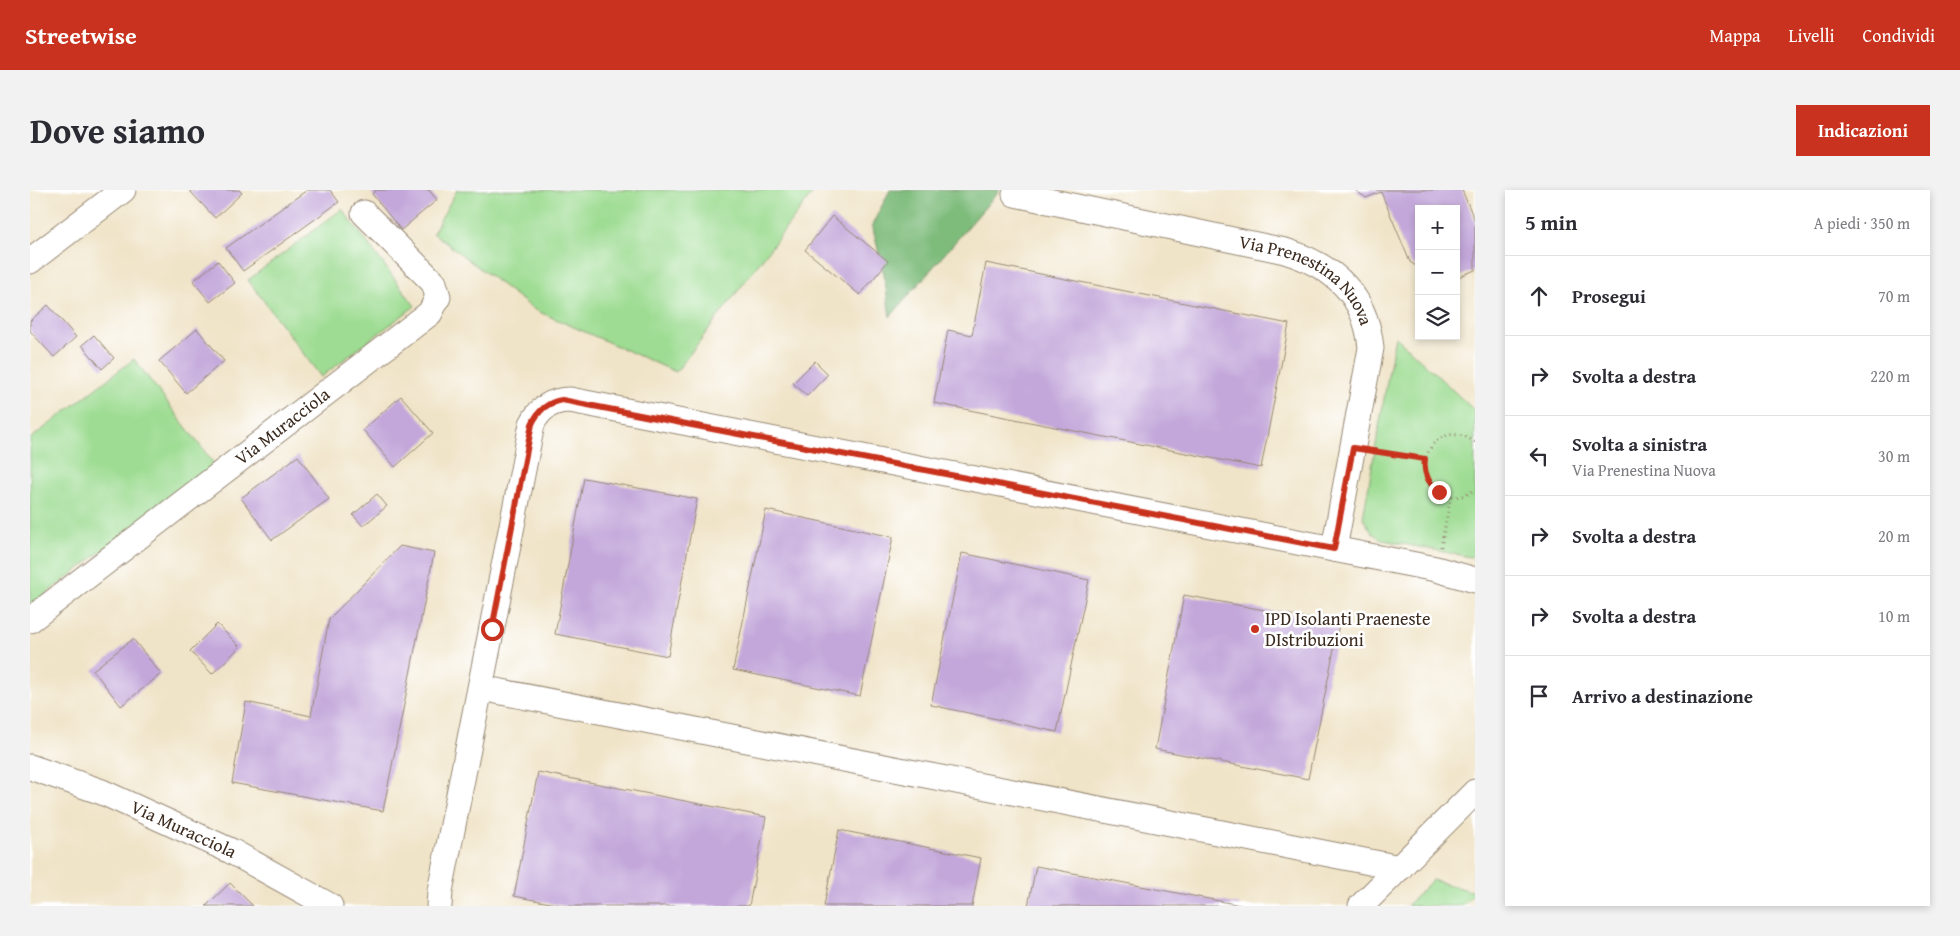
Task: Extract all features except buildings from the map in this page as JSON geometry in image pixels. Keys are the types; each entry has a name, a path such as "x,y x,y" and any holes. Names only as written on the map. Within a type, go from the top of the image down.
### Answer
{"street":[{"path":"30,261 124,190"},
{"name":"Via Prenestina Nuova","path":"1015,194 1285,251 1316,262 1327,269 1356,301 1365,317 1370,332 1371,348 1334,549"},
{"name":"Via Muracciola","path":"30,620 430,313 438,297 434,283 364,213"},
{"path":"439,906 440,891 532,424 542,409 556,401 562,400 1334,549 1436,569 1475,580"},
{"path":"481,688 1400,868"},
{"name":"Via Muracciola","path":"30,768 102,792 231,851 330,906"},
{"path":"1362,906 1475,792"}],"path":[{"path":"1475,442 1460,435 1444,437 1431,446 1425,459 1424,469 1430,483 1439,492 1451,496 1465,495 1475,489"},
{"path":"1353,448 1425,459"},
{"path":"1436,569 1451,496"}],"green space":[{"path":"457,190 815,190 676,372 535,310 433,233"},
{"path":"890,190 1000,190 890,317 884,274 872,225"},
{"path":"342,209 415,306 321,377 248,280"},
{"path":"1395,336 1475,411 1475,558 1383,540 1372,533 1363,518"},
{"path":"134,359 215,465 30,606 30,439"},
{"path":"1432,880 1475,893 1462,906 1407,906"}],"place":[{"name":"IPD Isolanti Praeneste DIstribuzioni","path":"1255,629"}],"route":[{"path":"492,629 532,424 542,409 556,401 562,400 570,400 1334,549 1353,448 1425,459 1424,469 1426,476 1432,486 1439,492"}]}
